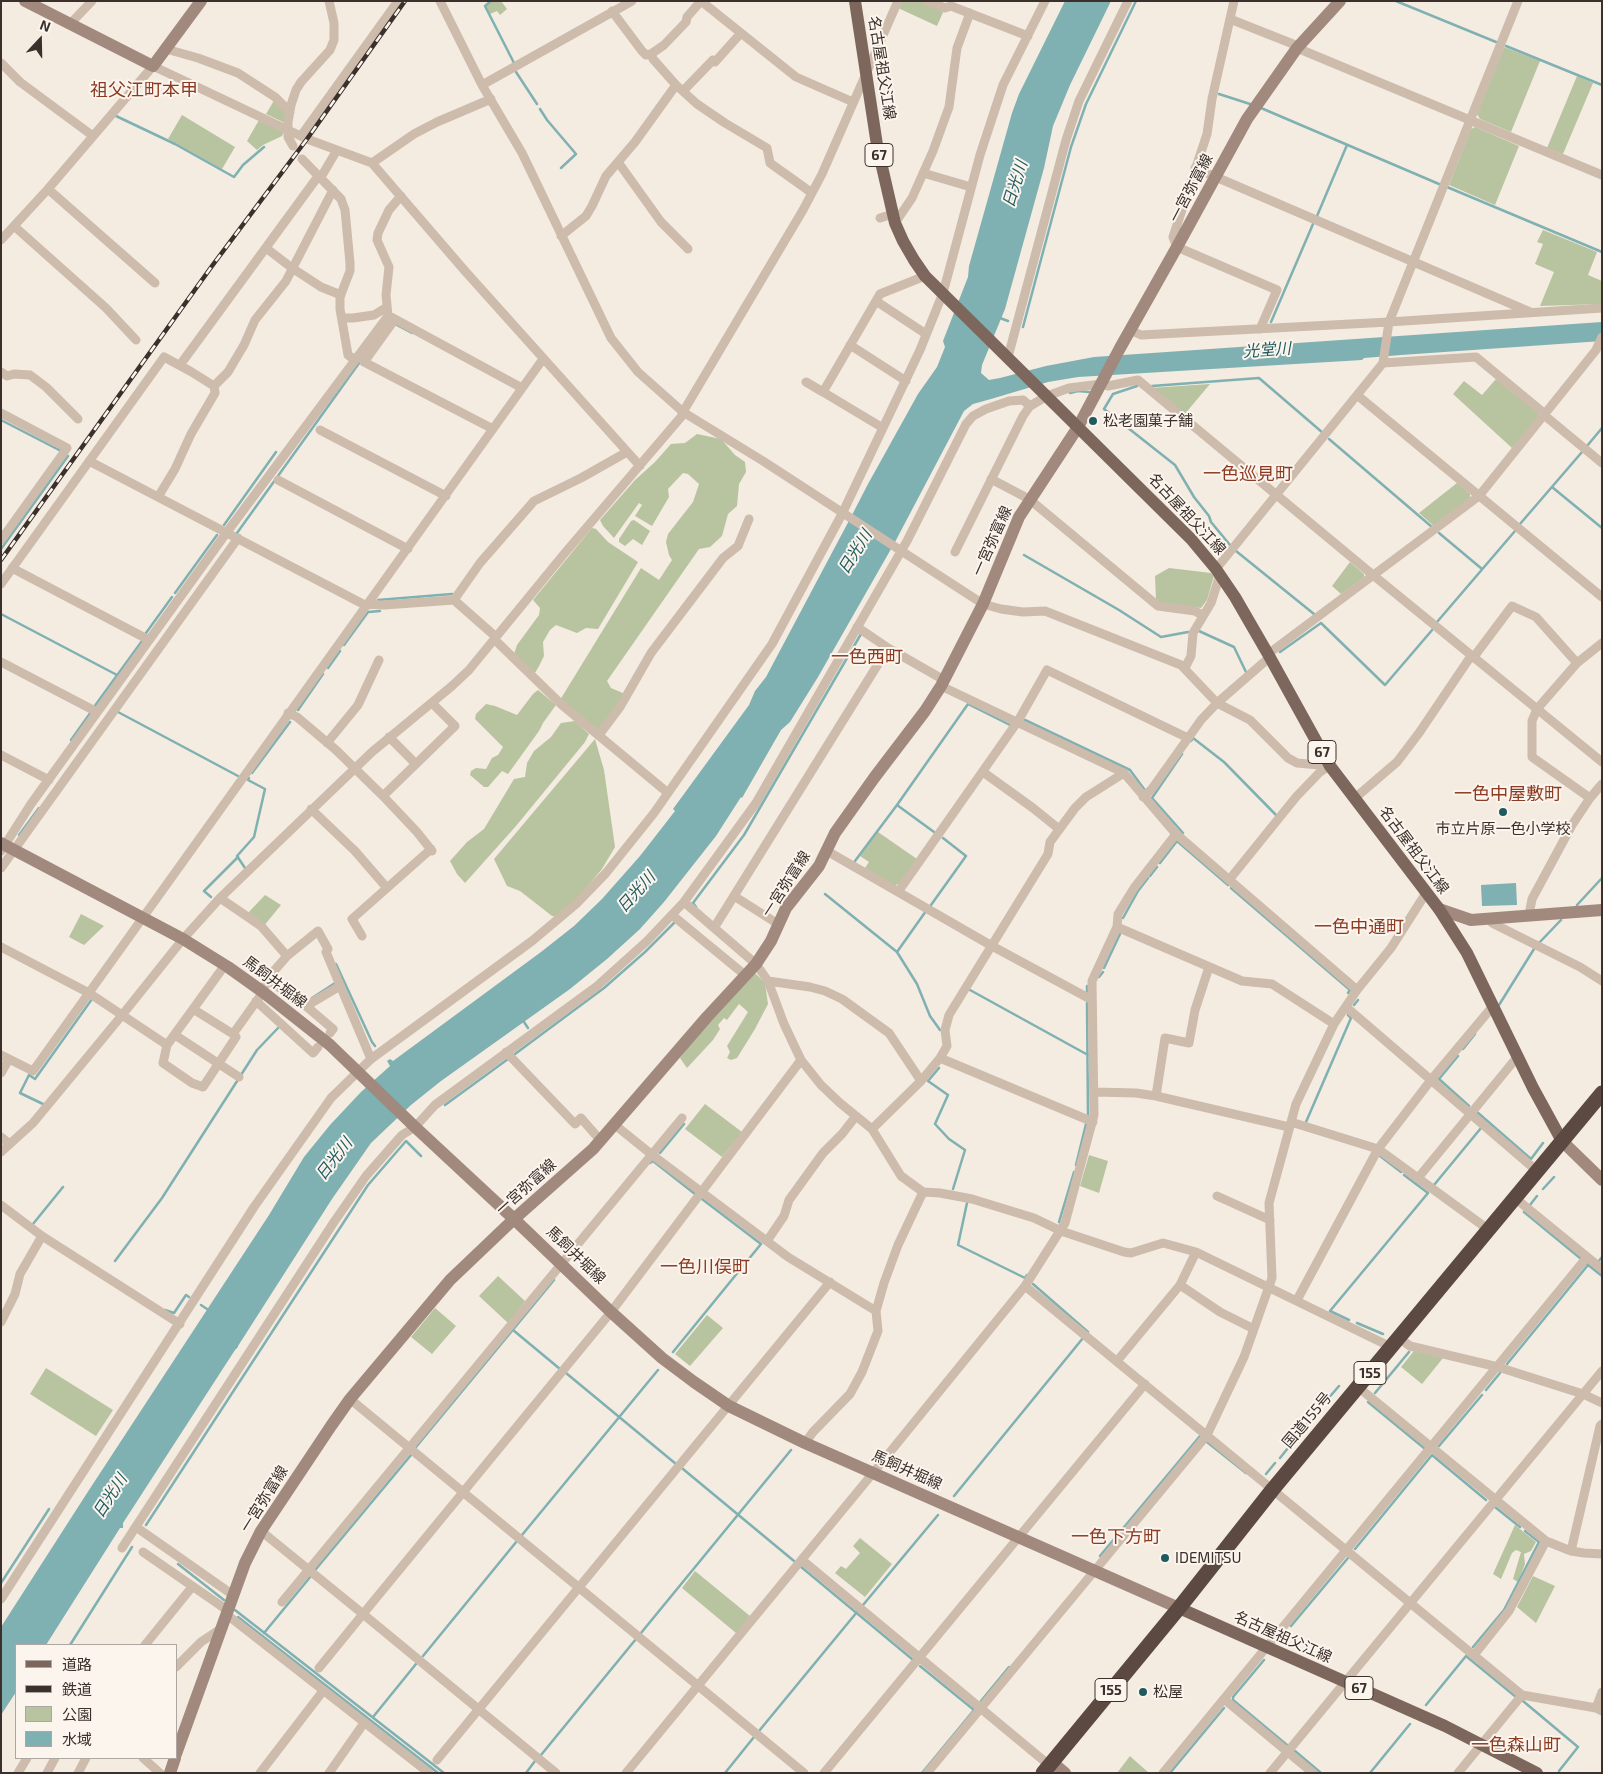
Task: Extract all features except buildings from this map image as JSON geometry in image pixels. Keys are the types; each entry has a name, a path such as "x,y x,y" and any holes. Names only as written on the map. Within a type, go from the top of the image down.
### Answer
{"highway":[{"name":"国道155号","path":"1048,1766 1179,1608 1273,1489 1602,1093"}],"main road":[{"path":"25,1 153,66 201,1"},
{"name":"名古屋祖父江線","path":"855,1 877,145 894,218 910,253 925,276 1191,539 1218,572 1269,655 1330,766 1439,909 1467,953 1533,1088 1562,1141"},
{"name":"一宮弥富線","path":"178,1748 219,1630 245,1563 262,1531 331,1426 350,1399 450,1280 514,1219 601,1141 706,1017 756,964 771,941 786,908 819,866 834,833 925,711 942,683 983,604 1019,517 1029,499 1078,427 1247,119 1298,47 1340,1"},
{"name":"馬飼井堀線","path":"5,847 183,939 225,965 259,996 330,1045 413,1126 611,1312 662,1358 729,1406 805,1443 1179,1608"},
{"path":"1439,909 1471,920 1602,910"},
{"path":"1562,1141 1602,1180"},
{"name":"名古屋祖父江線","path":"1179,1608 1445,1726 1537,1773"},
{"path":"170,1773 175,1759"},
{"path":"1048,1766 1065,1773"}],"street":[{"path":"70,24 92,1"},
{"path":"292,146 288,137 288,130 290,112 296,90 330,50 334,40 334,23 329,1"},
{"path":"301,136 398,1"},
{"path":"440,1 482,85 522,153 611,338 638,372 682,412 763,461 983,604 1023,612 1045,611 1181,665 1217,703 1250,720 1288,758 1297,763 1330,766"},
{"path":"482,85 632,1"},
{"path":"612,11 646,55 651,54 664,45 686,22 687,17 701,1 796,77 853,102"},
{"path":"1,1152 33,1123 183,939 220,898 354,768 452,686 468,670 681,417 682,412 822,174 898,1"},
{"path":"927,1 945,8 953,4 970,13 1028,36"},
{"path":"1,1599 180,1324 254,1206 331,1098 360,1073 371,1059 532,941 576,904 606,873 668,793 772,644 844,515 926,334 942,293 971,187 1003,85 1045,1"},
{"path":"1012,361 1066,140 1079,101 1128,1"},
{"path":"1234,1 1212,99 1207,134 1172,237 1177,247 1277,290 1260,329"},
{"path":"1185,668 1191,656 1193,633 1211,602 1218,572 1276,494 1383,362 1389,326 1412,262 1518,1"},
{"path":"880,218 894,218 912,198 923,173 950,107 957,48 970,13"},
{"path":"1230,19 1602,175"},
{"path":"561,236 586,216 606,176 680,88 713,60 715,62 741,33"},
{"path":"166,49 198,58 238,73 275,97 290,112"},
{"path":"651,54 653,59 697,104 767,148 770,163 812,193"},
{"path":"1,63 20,82 93,136"},
{"path":"1,240 48,189 153,66 301,136 372,163 543,359 640,466"},
{"path":"372,163 414,134 491,99"},
{"path":"180,365 320,176 336,150"},
{"path":"302,158 341,198 345,210 350,271 341,295 342,318 348,354 355,360"},
{"path":"618,162 661,222 688,249"},
{"path":"1195,168 1532,312"},
{"path":"923,173 971,187"},
{"path":"48,189 155,283"},
{"path":"214,386 228,372 244,345 255,320 286,281 333,190"},
{"path":"401,196 389,210 378,234 379,245 389,267 386,288 390,314 364,362 493,429"},
{"path":"14,226 106,308 136,340"},
{"path":"266,248 321,287 341,295"},
{"path":"823,392 880,294 925,276"},
{"path":"876,301 926,334"},
{"path":"1130,330 1141,336 1260,329 1389,326 1532,312 1602,308"},
{"path":"1,868 5,847 49,780 227,532 390,314"},
{"path":"342,318 390,314 522,388"},
{"path":"1143,797 1152,790 1201,720 1269,655 1479,496 1598,349 1602,337"},
{"path":"850,345 906,381"},
{"path":"1,584 164,357 214,386"},
{"path":"1383,362 1476,357 1602,463"},
{"path":"1,1073 5,1057 33,1071 543,359"},
{"path":"1,372 7,376 14,374 30,375 46,387 78,418"},
{"path":"955,552 1023,416 1030,406 1045,394 1069,388 1102,382 1108,386 1138,380 1472,657 1602,762"},
{"path":"806,382 883,428"},
{"path":"158,497 175,470 191,434 215,393 214,386"},
{"path":"1357,395 1602,597"},
{"path":"122,1548 361,1183 402,1135 435,1105 596,986 647,941 684,902 756,803 932,494 966,424 973,416 986,409 1009,401 1023,400 1030,406"},
{"path":"1,414 67,448 1,540"},
{"path":"320,430 446,496"},
{"path":"454,600 480,563 534,501 581,478 627,452"},
{"path":"89,460 363,604 384,605 454,600 557,700 668,793"},
{"path":"991,479 1029,499 1158,606 1196,611 1202,615"},
{"path":"278,480 408,549"},
{"path":"599,735 620,707 651,653 723,558 738,546 749,518"},
{"path":"5,847 238,538"},
{"path":"12,568 149,640"},
{"path":"1355,798 1397,762 1419,734 1472,657 1512,606 1536,618 1577,663"},
{"path":"857,627 942,683 1124,773 1176,834 1357,990"},
{"path":"1590,798 1532,757 1532,721 1537,709 1577,663 1602,642"},
{"path":"714,928 888,648"},
{"path":"327,743 358,705 379,660"},
{"path":"1,662 97,712"},
{"path":"898,892 1018,721 1047,670 1188,738"},
{"path":"383,796 455,726 432,703"},
{"path":"288,713 297,716 354,768 383,796 432,850 352,919 362,936"},
{"path":"390,738 416,764"},
{"path":"1,755 49,780"},
{"path":"1229,880 1296,796 1320,772 1330,766"},
{"path":"983,772 1059,829"},
{"path":"872,1128 921,1081 940,1058 947,1046 945,1030 950,1015 1048,854 1050,842 1059,829 1086,797 1124,773"},
{"path":"1529,915 1532,899 1572,825 1602,784"},
{"path":"311,809 355,851 387,888"},
{"path":"626,1773 1025,1286 1061,1231 1065,1223 1094,1115 1092,980 1117,927 1118,914 1134,888 1176,834"},
{"path":"827,851 992,946 1092,1000"},
{"path":"928,1773 1207,1435 1244,1357 1272,1278 1270,1203 1296,1104 1334,1024 1357,990 1391,948 1426,893"},
{"path":"734,896 778,924"},
{"path":"220,898 261,926 287,956"},
{"path":"684,902 756,964 768,980 784,1024 802,1060 822,1085 872,1128 901,1176 923,1192 972,1198 1034,1218 1061,1231 1124,1252 1131,1253 1163,1243 1196,1252 1297,1300 1395,1343 1498,1367 1582,1394 1602,1404"},
{"path":"672,915 745,975"},
{"path":"1491,919 1492,923 1580,967 1602,981"},
{"path":"1117,927 1242,981 1272,984 1334,1024"},
{"path":"233,1034 259,996 267,979 287,956 318,931 328,949 326,952 371,1059"},
{"path":"1,946 89,993 167,1045"},
{"path":"193,1009 236,1037 203,1087 192,1083 163,1063 167,1045 176,1035 193,1009 225,965"},
{"path":"1156,1096 1165,1038 1189,1043 1195,1010 1208,967"},
{"path":"267,979 306,1006 334,1030 330,1033"},
{"path":"768,980 810,987 825,991 842,999 889,1033 921,1081"},
{"path":"306,1006 340,986"},
{"path":"259,996 313,1053 318,1048"},
{"path":"1297,1300 1378,1149 1431,1080 1493,1006"},
{"path":"1346,1007 1537,1172"},
{"path":"176,1035 239,1077"},
{"path":"506,1052 574,1124 581,1118 601,1141"},
{"path":"1418,1178 1518,1056"},
{"path":"940,1058 1092,1122"},
{"path":"319,1668 611,1312 802,1060"},
{"path":"1094,1092 1136,1093 1156,1096 1290,1124 1378,1149 1488,1230"},
{"path":"767,1241 784,1216 789,1200 823,1153 842,1134 856,1116"},
{"path":"282,1602 682,1118"},
{"path":"615,1125 788,1257 876,1310"},
{"path":"1,1137 10,1144"},
{"path":"805,1443 813,1432 850,1394 862,1372 878,1331 876,1310 884,1283 898,1245 923,1192"},
{"path":"1217,1196 1270,1220"},
{"path":"1515,1198 1602,1269"},
{"path":"1,1205 42,1236 180,1324"},
{"path":"1,1322 15,1294 20,1274 42,1236"},
{"path":"1117,1361 1180,1285 1196,1252"},
{"path":"1163,1773 1588,1257"},
{"path":"437,1760 830,1282"},
{"path":"1180,1285 1220,1312 1254,1329"},
{"path":"1025,1286 1522,1695 1599,1709 1602,1692"},
{"path":"1270,1773 1602,1371"},
{"path":"824,1773 1145,1384"},
{"path":"1358,1387 1546,1541 1571,1550 1602,1554"},
{"path":"350,1399 804,1773"},
{"path":"1571,1550 1602,1424"},
{"path":"136,1527 233,1594"},
{"path":"262,1531 556,1773"},
{"path":"1474,1655 1509,1611 1546,1541"},
{"path":"142,1552 226,1612 428,1773"},
{"path":"802,1560 1048,1766"},
{"path":"146,1644 192,1586"},
{"path":"178,1665 201,1642 219,1630"},
{"path":"260,1773 323,1691"},
{"path":"1458,1773 1522,1695"},
{"path":"1224,1699 1313,1773"},
{"path":"329,1773 364,1723"},
{"path":"18,1773 26,1759"},
{"path":"47,1773 55,1759"},
{"path":"78,1773 85,1759"},
{"path":"144,1759 160,1773"}],"green space":[{"path":"492,1 501,1 507,9 500,15 497,11 490,14 486,6"},
{"path":"901,1 921,1 944,10 937,26 898,8"},
{"path":"1504,47 1540,61 1511,132 1480,119 1477,114"},
{"path":"1577,76 1593,83 1563,154 1547,148"},
{"path":"275,99 287,113 285,123 266,114"},
{"path":"182,115 235,147 222,169 168,139"},
{"path":"259,120 284,132 282,136 257,150 247,141"},
{"path":"1475,127 1519,146 1495,205 1449,185 1471,129"},
{"path":"1543,230 1597,252 1588,275 1602,281 1602,304 1540,306 1554,272 1535,264 1543,244 1537,242"},
{"path":"1496,379 1538,413 1539,416 1512,448 1453,394 1464,381 1482,395"},
{"path":"1210,384 1184,415 1150,388"},
{"path":"697,434 721,439 735,455 745,462 746,472 739,484 737,506 728,514 722,536 710,547 699,549 607,681 611,688 625,694 598,732 560,700 641,568 659,580 672,560 666,542 668,534 693,502 699,484 688,474 683,473 668,489 669,497 652,526 635,516 642,505 639,503 614,538 600,520 635,480 671,444 685,443"},
{"path":"1457,483 1470,494 1470,498 1434,526 1419,513"},
{"path":"634,520 650,531 642,545 633,539 625,546 619,542 619,539 631,521"},
{"path":"592,528 596,529 608,542 638,562 598,629 586,628 577,633 556,625 550,630 543,642 544,656 535,673 532,672 514,654 517,645 539,615 540,608 533,600"},
{"path":"1350,562 1364,574 1364,577 1341,594 1332,586"},
{"path":"1169,568 1211,573 1214,576 1207,600 1201,608 1158,602 1156,600 1155,576"},
{"path":"538,690 556,705 508,774 502,771 488,787 484,787 470,775 471,771 476,768 486,769 492,758 498,755 503,747 475,719 476,714 486,704 517,715"},
{"path":"575,721 589,734 585,742 516,826 465,883 457,874 450,861 467,842 484,829 514,779 525,777 527,763 534,751 551,737 561,723"},
{"path":"595,739 604,770 615,847 602,869 575,901 557,917 552,916 520,891 507,886 494,859"},
{"path":"878,832 917,859 900,883 894,886 865,868 869,862 860,856"},
{"path":"265,895 281,905 263,927 248,913"},
{"path":"81,914 104,926 84,945 69,937"},
{"path":"755,973 765,983 768,1004 737,1058 731,1060 727,1058 730,1052 727,1046 748,1012 739,1004 727,1020 724,1018 718,1025 720,1029 713,1040 687,1068 680,1058 695,1038"},
{"path":"705,1104 742,1132 722,1157 685,1129"},
{"path":"1089,1155 1108,1161 1099,1193 1080,1186"},
{"path":"498,1276 525,1301 508,1323 479,1296"},
{"path":"435,1308 456,1326 432,1354 411,1337"},
{"path":"707,1315 723,1328 690,1366 675,1354"},
{"path":"1414,1351 1443,1358 1422,1384 1401,1367"},
{"path":"46,1368 113,1410 96,1436 30,1394"},
{"path":"1515,1525 1536,1542 1531,1551 1524,1554 1525,1564 1518,1582 1513,1579 1521,1552 1516,1550 1512,1553 1501,1579 1493,1574"},
{"path":"860,1538 892,1564 865,1597 835,1573 841,1566 846,1569 860,1553 853,1546"},
{"path":"695,1571 750,1616 736,1633 682,1588"},
{"path":"1533,1576 1555,1586 1536,1623 1517,1607"},
{"path":"1130,1756 1132,1758 1149,1773 1117,1773"}],"water":[{"path":"1065,1 1111,1 1070,85 1053,126 1044,168 1005,309 982,365 981,373 989,380 1094,357 1602,322 1602,341 1401,355 1364,358 1362,360 1078,377 1048,382 973,404 964,411 895,542 818,677 790,722 781,730 742,798 716,836 664,902 640,929 607,959 570,989 441,1081 411,1105 371,1143 332,1199 123,1523 123,1528 120,1528 47,1644 15,1644 15,1694 1,1715 1,1627 269,1215 304,1157 330,1125 361,1092 390,1066 387,1061 390,1059 393,1061 541,952 574,926 602,899 640,856 675,811 673,809 749,705 755,691 766,677 918,394 937,367 945,347 943,341 968,277 969,266 1019,94"},
{"path":"1516,883 1517,905 1482,906 1481,885"}],"waterway":[{"path":"491,1 485,6 514,63"},
{"path":"1023,327 1071,147 1086,104 1136,1"},
{"path":"1396,1 1496,42"},
{"path":"1506,46 1602,85"},
{"path":"516,72 537,104"},
{"path":"1219,94 1250,104"},
{"path":"1261,108 1439,184"},
{"path":"540,109 576,154 561,168"},
{"path":"116,116 175,144 234,177 243,165 264,147"},
{"path":"1317,216 1347,145"},
{"path":"1447,187 1602,252"},
{"path":"1271,322 1313,224"},
{"path":"1000,318 1008,321"},
{"path":"395,324 412,333"},
{"path":"237,533 362,359"},
{"path":"1152,386 1259,378 1323,433"},
{"path":"1137,386 1113,394 1104,409 1175,465 1194,497 1209,516 1211,522 1230,545"},
{"path":"1070,393 1078,391 1089,392"},
{"path":"1,420 61,451"},
{"path":"1587,446 1602,428"},
{"path":"1329,439 1432,527"},
{"path":"224,525 276,452"},
{"path":"1520,524 1582,452"},
{"path":"1,549 68,456"},
{"path":"1552,487 1602,528"},
{"path":"1437,622 1515,531"},
{"path":"1439,533 1482,569"},
{"path":"175,593 217,535"},
{"path":"1236,551 1314,614"},
{"path":"1024,555 1119,610 1161,637 1188,632"},
{"path":"378,600 452,594"},
{"path":"146,633 172,597"},
{"path":"344,645 368,612 380,611"},
{"path":"1,614 117,675"},
{"path":"1280,652 1321,623 1385,685 1433,629"},
{"path":"1199,631 1234,647 1246,672"},
{"path":"696,907 693,903 744,835 861,634"},
{"path":"94,707 142,641"},
{"path":"328,668 340,651"},
{"path":"298,710 323,674"},
{"path":"855,861 968,704 1010,725"},
{"path":"71,740 91,712"},
{"path":"118,712 238,776"},
{"path":"1025,720 1130,770 1144,789"},
{"path":"252,773 290,722"},
{"path":"1191,741 1193,738 1224,762 1276,815"},
{"path":"1182,754 1152,798 1183,833"},
{"path":"245,868 237,856 254,837 265,789 248,780 249,778"},
{"path":"897,805 934,832"},
{"path":"19,835 39,808"},
{"path":"931,905 966,856 943,838"},
{"path":"1160,863 1177,841 1228,885"},
{"path":"211,897 204,891 238,857"},
{"path":"1150,876 1157,867"},
{"path":"1123,918 1138,891 1148,878"},
{"path":"1577,905 1602,878"},
{"path":"1231,888 1350,990 1348,993"},
{"path":"825,894 897,952 917,984 930,1016 940,1030"},
{"path":"897,952 926,911"},
{"path":"1538,944 1561,920"},
{"path":"515,1054 604,988 645,952 675,922"},
{"path":"1104,968 1120,934"},
{"path":"1499,1005 1534,949"},
{"path":"336,964 375,1046"},
{"path":"1099,977 1103,972"},
{"path":"312,998 335,983"},
{"path":"1087,986 1087,993"},
{"path":"970,990 1088,1055"},
{"path":"43,1104 20,1093 29,1075 35,1079 92,999"},
{"path":"1354,1005 1358,1000"},
{"path":"1087,1003 1088,1117"},
{"path":"1306,1122 1351,1018 1348,1015"},
{"path":"522,1019 528,1028"},
{"path":"115,1261 162,1198 257,1050 279,1027"},
{"path":"1463,1049 1475,1034"},
{"path":"1458,1056 1439,1079 1469,1106"},
{"path":"445,1105 508,1059"},
{"path":"939,1068 928,1081 948,1095 935,1124 949,1139 965,1150 953,1189"},
{"path":"1477,1112 1531,1159 1543,1143"},
{"path":"660,1153 684,1124"},
{"path":"1076,1165 1086,1124"},
{"path":"1434,1185 1481,1128"},
{"path":"146,1525 368,1185 406,1141 421,1156"},
{"path":"1380,1156 1401,1172"},
{"path":"650,1163 653,1161 695,1194"},
{"path":"1059,1222 1074,1172"},
{"path":"1349,1320 1330,1311 1428,1193 1404,1175"},
{"path":"1543,1189 1554,1177"},
{"path":"33,1224 63,1187"},
{"path":"1530,1205 1537,1196"},
{"path":"673,1352 761,1244 702,1199"},
{"path":"967,1203 958,1245 1025,1278 1027,1275"},
{"path":"1525,1211 1580,1258"},
{"path":"1599,1261 1602,1257"},
{"path":"1587,1264 1602,1276"},
{"path":"1507,1364 1588,1265"},
{"path":"416,1447 554,1280"},
{"path":"1033,1284 1088,1332"},
{"path":"165,1310 174,1313 186,1295 189,1297"},
{"path":"201,1305 210,1311"},
{"path":"1357,1323 1383,1334"},
{"path":"513,1330 560,1369"},
{"path":"954,1496 1083,1338"},
{"path":"1375,1393 1409,1352"},
{"path":"522,1535 658,1370"},
{"path":"566,1373 676,1464"},
{"path":"1486,1390 1500,1373"},
{"path":"1320,1408 1339,1386"},
{"path":"1439,1446 1482,1395"},
{"path":"1368,1402 1424,1448"},
{"path":"1306,1426 1317,1412"},
{"path":"1280,1458 1303,1429"},
{"path":"1100,1556 1200,1436"},
{"path":"1207,1442 1246,1473"},
{"path":"641,1633 791,1450"},
{"path":"316,1569 411,1455"},
{"path":"1432,1455 1486,1500"},
{"path":"1355,1549 1432,1455"},
{"path":"1266,1474 1275,1463"},
{"path":"683,1469 794,1561"},
{"path":"1495,1507 1520,1527"},
{"path":"1,1583 49,1509"},
{"path":"863,1605 938,1515"},
{"path":"1473,1647 1504,1610 1539,1542 1525,1531"},
{"path":"423,1656 517,1541"},
{"path":"71,1644 132,1547"},
{"path":"1291,1626 1348,1558"},
{"path":"178,1564 224,1600"},
{"path":"800,1566 912,1659"},
{"path":"264,1633 311,1576"},
{"path":"235,1610 444,1773"},
{"path":"759,1731 857,1612"},
{"path":"238,1617 438,1773"},
{"path":"1279,1641 1287,1631"},
{"path":"541,1755 636,1639"},
{"path":"1466,1656 1516,1697"},
{"path":"1426,1705 1466,1656"},
{"path":"1233,1697 1264,1660"},
{"path":"373,1717 416,1664"},
{"path":"920,1666 974,1710 922,1773"},
{"path":"981,1701 1009,1667"},
{"path":"1233,1697 1233,1700 1287,1745"},
{"path":"1523,1701 1578,1747 1559,1771"},
{"path":"1170,1773 1224,1708"},
{"path":"1370,1773 1410,1724"},
{"path":"725,1773 754,1737"},
{"path":"1295,1751 1321,1773"},
{"path":"526,1773 535,1761"}],"railway":[{"path":"1,560 405,1"}],"place":[{"name":"松老園菓子舗","path":"1093,421"},
{"name":"市立片原一色小学校","path":"1503,812"},
{"name":"IDEMITSU","path":"1165,1558"},
{"name":"松屋","path":"1143,1692"}],"district":[{"name":"祖父江町本甲","path":"144,90"},
{"name":"一色巡見町","path":"1248,474"},
{"name":"一色西町","path":"867,657"},
{"name":"一色中屋敷町","path":"1508,794"},
{"name":"一色中通町","path":"1359,927"},
{"name":"一色川俣町","path":"705,1267"},
{"name":"一色下方町","path":"1116,1537"},
{"name":"一色森山町","path":"1516,1745"}],"water label":[{"name":"日光川","path":"1015,184"},
{"name":"光堂川","path":"1267,350"},
{"name":"日光川","path":"855,552"},
{"name":"日光川","path":"636,892"},
{"name":"日光川","path":"334,1159"},
{"name":"日光川","path":"110,1496"}]}
